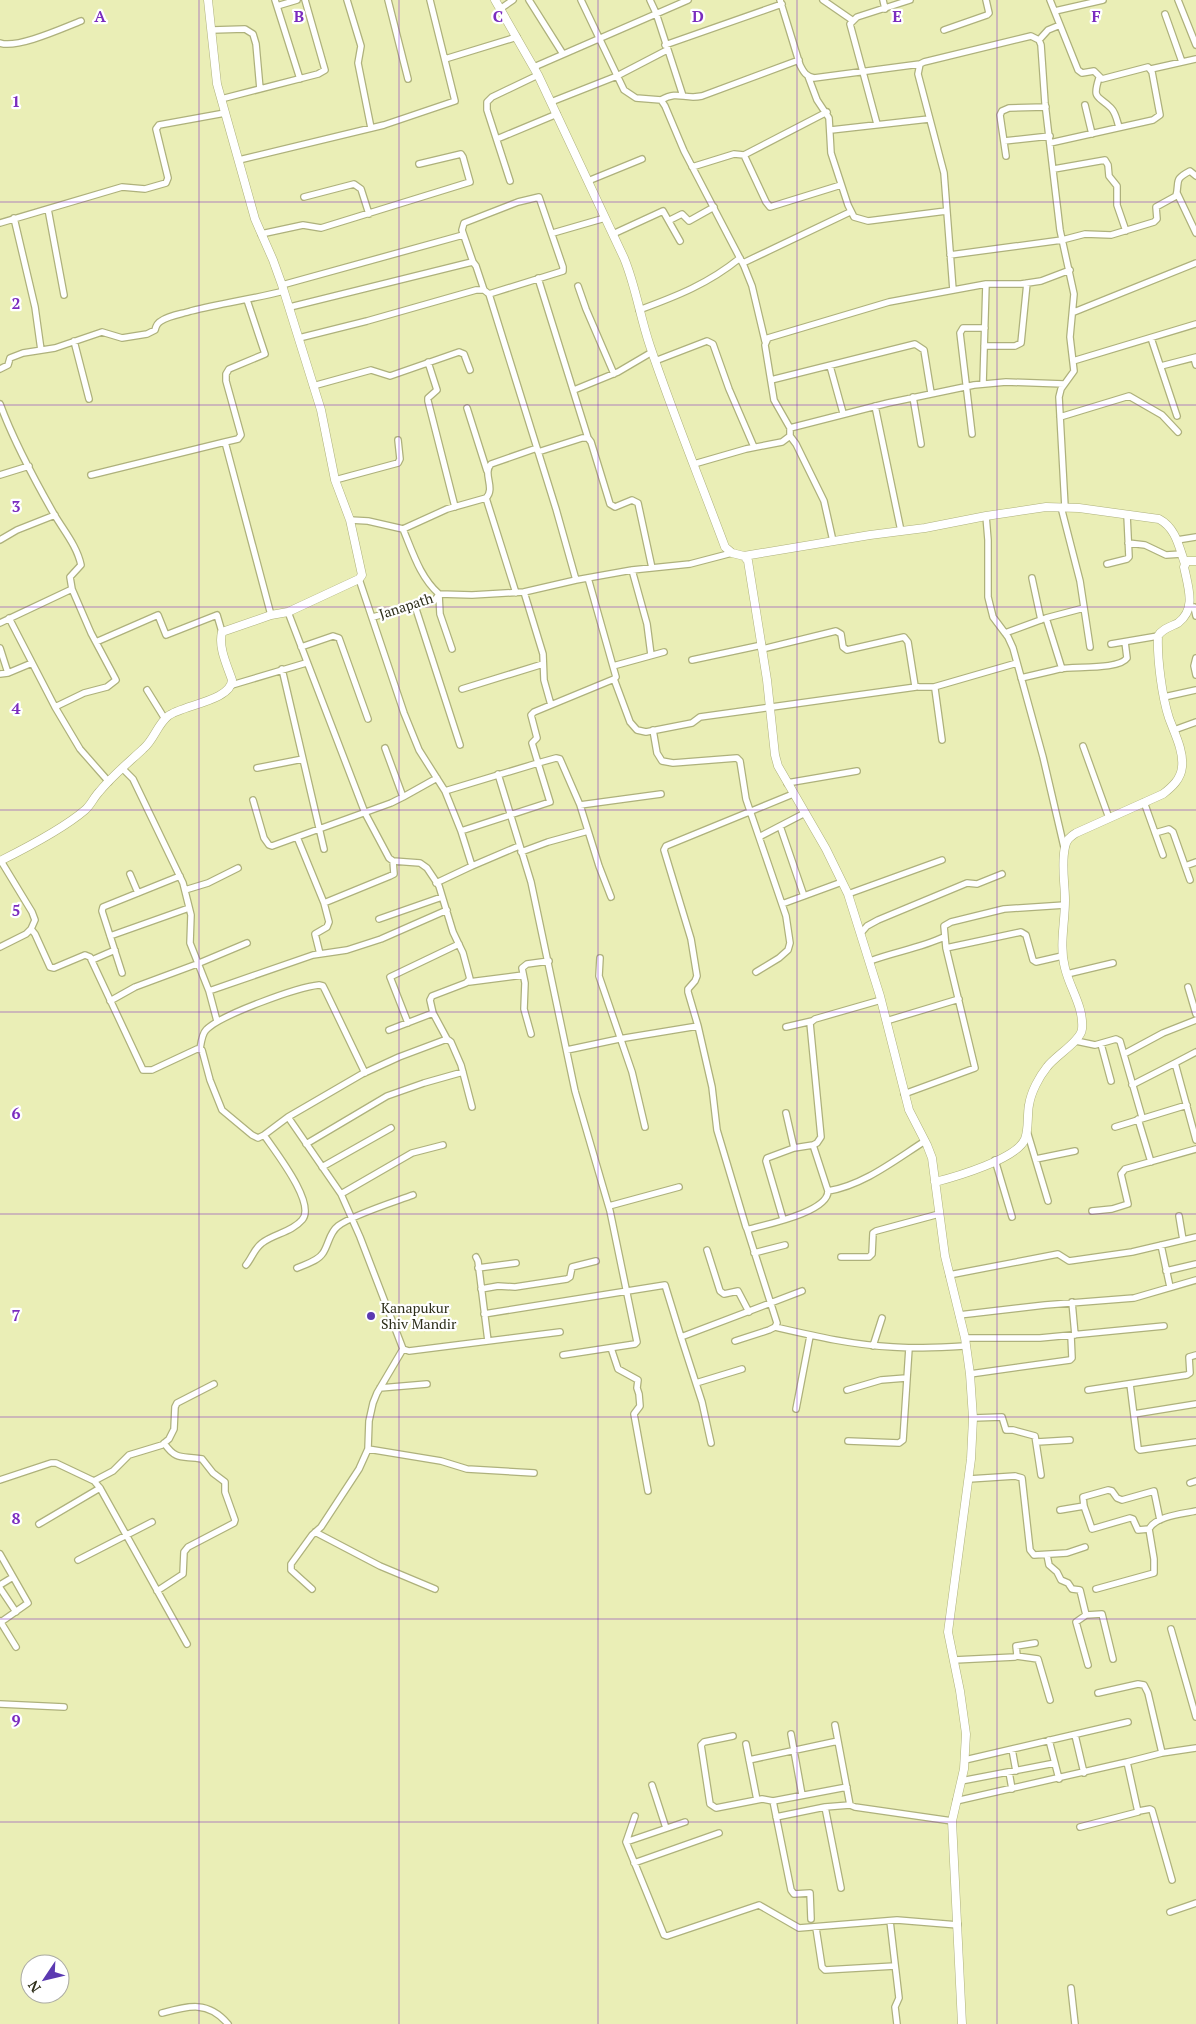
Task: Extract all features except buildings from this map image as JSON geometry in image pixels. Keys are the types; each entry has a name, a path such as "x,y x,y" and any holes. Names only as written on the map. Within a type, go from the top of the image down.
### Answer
{"street":[{"path":"208,0 217,84 255,219 290,307 321,410 336,480 350,520 362,575 360,579 404,713 419,750 445,791 461,831 472,866"},
{"path":"297,0 276,3 300,79"},
{"path":"221,99 318,74 325,70 305,0"},
{"path":"347,0 361,46 358,63 371,128"},
{"path":"388,0 408,79"},
{"path":"239,160 401,120 455,101 430,0"},
{"path":"495,0 536,71 630,272 638,310 655,362 725,547 732,553 744,556 1030,509 1063,507 1159,519 1166,523 1177,540 1185,564 1196,616"},
{"path":"500,9 513,0"},
{"path":"529,0 563,54"},
{"path":"581,0 624,90 630,95 661,100 672,95 695,98 799,60"},
{"path":"650,0 683,96"},
{"path":"510,181 487,110 487,102 492,97 563,54 688,0"},
{"path":"883,0 885,9"},
{"path":"852,20 910,0"},
{"path":"944,30 987,15 989,13 986,0"},
{"path":"1050,0 1078,70 1082,73 1094,71 1099,78 1106,79 1145,68 1151,69 1196,59"},
{"path":"1055,11 1103,0"},
{"path":"1178,0 1196,45"},
{"path":"828,1 852,20"},
{"path":"551,102 617,76 666,48 781,2 799,60 804,72 808,76 817,100 827,112 831,123 831,153 850,212 858,220 868,221 946,211"},
{"path":"1165,14 1182,62"},
{"path":"852,20 850,29 864,72 877,124"},
{"path":"0,43 10,45 52,33 81,21"},
{"path":"1039,40 1048,30 1060,25"},
{"path":"212,30 245,29 253,34 256,44 260,89"},
{"path":"808,76 814,78 920,64 1031,36 1039,40 1062,240 1074,294 1074,312 1070,337 1074,371 1064,384 1059,397 1063,507 1077,571 1090,647"},
{"path":"445,58 517,37"},
{"path":"920,64 918,74 944,173 953,290"},
{"path":"1050,143 1153,120 1160,115 1151,69"},
{"path":"1099,78 1096,94 1099,100 1113,111 1119,127"},
{"path":"661,100 692,167 742,260 752,286 765,341 774,400 790,428 790,436 824,501 833,541"},
{"path":"1085,105 1092,134"},
{"path":"1006,156 1000,115 1002,111 1009,108 1046,108"},
{"path":"692,167 734,154 744,155 827,112"},
{"path":"0,223 122,187 145,189 166,184 168,178 156,129 159,126 225,113"},
{"path":"497,139 557,114"},
{"path":"831,130 929,119"},
{"path":"1004,142 1050,136"},
{"path":"262,234 303,225 321,228 470,182 461,154 419,164"},
{"path":"744,155 770,207 841,185"},
{"path":"588,181 642,159"},
{"path":"1054,168 1105,160 1111,180 1117,186 1117,205 1126,230"},
{"path":"1195,173 1179,178 1177,193 1196,233"},
{"path":"304,197 354,184 361,189 369,214"},
{"path":"950,255 1062,240 1086,234 1105,236 1156,221 1156,207 1174,197 1177,193"},
{"path":"299,338 476,290 486,292 562,271 564,267 540,197 490,211 464,223 462,226 473,262 486,292 538,450 576,580"},
{"path":"670,220 682,214 687,220 691,220 714,207"},
{"path":"48,209 64,295"},
{"path":"613,234 661,211 665,212 680,241"},
{"path":"638,310 684,293 712,279 742,260 850,212"},
{"path":"14,218 35,307 42,350"},
{"path":"553,233 606,218"},
{"path":"0,369 8,365 10,358 23,353 42,350 102,332 122,338 147,334 155,330 157,324 162,320 174,316 214,305 247,300 464,235"},
{"path":"290,307 473,262"},
{"path":"1074,312 1196,263"},
{"path":"765,341 773,335 889,302 986,284 1026,284 1041,281 1070,270"},
{"path":"538,278 610,504 615,507 632,500 638,503 652,568"},
{"path":"983,384 986,284"},
{"path":"984,346 1016,346 1022,343 1026,284"},
{"path":"578,286 614,374"},
{"path":"91,474 238,439 241,435 226,381 226,374 229,369 265,354 247,300"},
{"path":"1073,361 1196,324"},
{"path":"972,434 961,330 963,328 985,328"},
{"path":"1151,338 1177,416"},
{"path":"74,341 89,399"},
{"path":"655,362 707,341 713,344 729,389 754,447"},
{"path":"771,380 914,344 924,350 931,393"},
{"path":"313,386 371,370 390,376 462,352 466,357 470,370"},
{"path":"574,390 614,374 652,352"},
{"path":"1161,366 1195,358 1196,365"},
{"path":"428,362 437,390 428,398 428,401 455,507"},
{"path":"830,366 843,413"},
{"path":"790,428 843,413 967,386 1006,382 1064,384"},
{"path":"1060,417 1129,396 1162,415 1178,432"},
{"path":"913,397 921,444"},
{"path":"0,404 10,430 54,515 70,539 82,565 70,577 72,589 116,680 107,687 84,693 55,707"},
{"path":"875,406 901,531"},
{"path":"350,520 368,521 403,529 455,507 486,498 490,495 487,471 467,408"},
{"path":"694,464 754,447 782,442 790,436"},
{"path":"487,471 491,464 582,438 588,438"},
{"path":"336,480 398,463 400,459 398,440"},
{"path":"225,442 272,615"},
{"path":"0,475 29,466"},
{"path":"486,498 516,592"},
{"path":"0,540 18,530 54,515"},
{"path":"1107,564 1127,559 1130,555 1127,515"},
{"path":"935,1182 964,1175 1019,1148 1025,1138 1029,1103 1034,1089 1046,1068 1060,1053 1076,1041 1082,1033 1082,1020 1062,956 1065,905 1065,848 1013,648 993,617 988,597 986,516"},
{"path":"403,529 419,568 428,583 439,594 440,614 452,648"},
{"path":"1177,540 1196,537"},
{"path":"1128,543 1145,545 1166,555 1182,554"},
{"path":"439,594 472,595 524,592 632,570 690,564 732,553"},
{"path":"744,556 750,568 770,706 775,755 787,783 848,894 870,961 904,1094 912,1117 932,1158 939,1214 970,1374 973,1418 968,1479 948,1632 965,1721 965,1760 952,1820 962,2024"},
{"path":"1185,564 1191,560 1196,561"},
{"path":"632,570 652,655"},
{"path":"588,578 616,676 614,679 634,728 642,732 692,723 700,717 770,706 916,687 934,687 1017,663"},
{"path":"1032,578 1062,669"},
{"path":"222,632 272,615 288,612 360,579"},
{"path":"0,623 72,589"},
{"path":"524,592 543,654 544,680 551,705"},
{"name":"Janapath","path":"373,617 435,600 439,594"},
{"path":"415,606 460,744"},
{"path":"1111,644 1158,636 1162,631 1190,615 1194,607"},
{"path":"1005,633 1044,619 1084,608"},
{"path":"288,612 306,663 365,811 393,861 394,874 324,903"},
{"path":"96,642 158,615 166,635 216,615 222,632 220,638 232,685"},
{"path":"9,618 55,707 80,749 109,782"},
{"path":"692,660 836,631 841,634 844,647 847,650 904,637 908,642 916,687"},
{"path":"301,647 333,636 339,638 368,719"},
{"path":"1065,848 1068,838 1163,794 1173,787 1179,776 1182,766 1181,754 1164,697 1158,636"},
{"path":"1021,678 1062,669 1089,668 1122,662 1127,658 1125,642"},
{"path":"0,648 8,673"},
{"path":"613,666 664,652"},
{"path":"1196,658 1194,666 1196,675"},
{"path":"0,674 8,673 32,663"},
{"path":"0,947 26,934 31,929 35,920 1,861 37,841 87,809 99,791 145,748 170,714 203,703 227,691 232,685 306,663"},
{"path":"462,689 543,664"},
{"path":"282,669 324,849"},
{"path":"461,831 550,802 532,746 532,743 537,738 531,716 534,712 614,679"},
{"path":"934,687 942,740"},
{"path":"147,690 165,719"},
{"path":"1164,697 1196,690"},
{"path":"1174,730 1196,722"},
{"path":"653,730 657,753 662,761 673,763 736,758 742,766 746,799 750,813 790,932 790,947 779,958 756,972"},
{"path":"1083,746 1109,818"},
{"path":"385,748 403,797"},
{"path":"445,791 498,774 559,758 580,805 611,896"},
{"path":"257,768 303,759"},
{"path":"122,768 133,779 180,876 191,915 190,943 197,964 210,991 217,1021"},
{"path":"787,783 857,771"},
{"path":"498,774 531,882 575,1090 608,1206 637,1342 635,1344 563,1355"},
{"path":"253,800 264,838 272,846 403,797 437,778"},
{"path":"580,805 661,794"},
{"path":"775,1328 777,1323 717,1130 712,1087 688,992 697,976 691,939 664,850 666,846 793,794"},
{"path":"1144,802 1163,855"},
{"path":"759,837 805,813"},
{"path":"780,826 804,896"},
{"path":"1155,833 1169,829 1174,832 1190,880"},
{"path":"436,883 472,866 520,849 588,831"},
{"path":"297,837 324,903 329,922 327,927 315,934 320,954"},
{"path":"848,894 942,860"},
{"path":"393,861 420,863 427,868 442,897 453,932 459,944 470,979 469,982"},
{"path":"1185,866 1196,862"},
{"path":"184,890 208,883 238,868"},
{"path":"130,874 138,893"},
{"path":"861,933 871,923 887,916 967,883 978,884 1002,874"},
{"path":"122,973 102,911 104,907 180,876"},
{"path":"782,904 842,882"},
{"path":"379,919 442,897"},
{"path":"904,1094 975,1068 946,948 944,926 951,922 1004,909 1065,905"},
{"path":"110,936 189,908"},
{"path":"210,991 320,954 346,950 382,939 446,910"},
{"path":"31,929 50,967 54,968 85,955 90,957 142,1070 152,1070 200,1048"},
{"path":"946,948 1021,932 1026,935 1033,960 1036,962 1062,956"},
{"path":"870,961 890,953 928,944 944,937"},
{"path":"110,1001 135,987 247,943"},
{"path":"408,1022 390,977 459,944"},
{"path":"92,960 115,950"},
{"path":"600,958 599,976 619,1039 632,1072 645,1127"},
{"path":"531,1034 524,1009 526,991 522,968 524,965 549,960"},
{"path":"1067,974 1113,962"},
{"path":"472,1107 451,1042 447,1039 434,1013 430,1000 432,996 469,982 524,975"},
{"path":"200,1048 204,1032 217,1021 282,996 314,986 323,986 365,1073"},
{"path":"1188,987 1196,1014"},
{"path":"886,1021 959,999"},
{"path":"786,1027 880,1000"},
{"path":"389,1030 434,1013"},
{"path":"1124,1054 1163,1033 1196,1020"},
{"path":"783,1219 766,1160 794,1148 813,1145 817,1143 820,1137 810,1023 812,1021"},
{"path":"567,1050 698,1026"},
{"path":"200,1048 204,1053 210,1080 222,1110 258,1138 288,1117 365,1073 399,1057 447,1039"},
{"path":"1076,1041 1089,1045 1118,1039 1124,1054 1151,1162"},
{"path":"1101,1044 1111,1081"},
{"path":"1132,1085 1196,1052"},
{"path":"1175,1063 1196,1140"},
{"path":"306,1144 387,1096 424,1082 462,1072"},
{"path":"1116,1127 1187,1105"},
{"path":"786,1113 794,1148"},
{"path":"288,1117 341,1194 360,1237 402,1349 380,1388 371,1413 368,1449 352,1483 290,1568 312,1589"},
{"path":"322,1167 391,1128"},
{"path":"1026,1129 1048,1201"},
{"path":"246,1264 262,1242 303,1220 307,1210 300,1188 264,1135"},
{"path":"828,1191 844,1188 865,1178 925,1141"},
{"path":"341,1194 418,1150 443,1145"},
{"path":"748,1229 783,1219 822,1204 828,1197 828,1191 813,1145"},
{"path":"1092,1211 1126,1206 1128,1202 1123,1171 1196,1149"},
{"path":"1036,1160 1075,1151"},
{"path":"996,1160 1012,1217"},
{"path":"608,1206 680,1187"},
{"path":"297,1268 317,1259 324,1252 328,1240 337,1226 413,1195"},
{"path":"841,1258 869,1257 872,1254 873,1233 876,1231 939,1214"},
{"path":"1179,1216 1183,1240"},
{"path":"950,1275 1058,1254 1069,1261 1196,1237"},
{"path":"754,1253 785,1244"},
{"path":"1161,1245 1170,1287"},
{"path":"707,1250 720,1291 724,1294 738,1291 748,1312"},
{"path":"476,1257 488,1341"},
{"path":"480,1289 498,1286 515,1287 567,1279 570,1277 572,1266 596,1261"},
{"path":"478,1268 516,1263"},
{"path":"1166,1271 1196,1264"},
{"path":"959,1314 1072,1302 1134,1298 1196,1280"},
{"path":"484,1314 665,1285 696,1383 712,1443"},
{"path":"681,1337 802,1291"},
{"path":"970,1374 1070,1360 1072,1358 1073,1335 1072,1302"},
{"path":"873,1346 882,1318"},
{"path":"735,1341 775,1328 810,1336 873,1346 909,1348 1164,1326"},
{"path":"402,1349 409,1351 560,1332"},
{"path":"796,1409 810,1336"},
{"path":"611,1348 618,1369 638,1380 636,1388 640,1394 640,1406 634,1414 648,1491"},
{"path":"848,1442 899,1442 903,1440 909,1348"},
{"path":"1088,1390 1187,1376 1190,1373 1189,1357 1196,1355"},
{"path":"696,1383 742,1369"},
{"path":"847,1390 881,1380 906,1378"},
{"path":"94,1481 112,1472 129,1455 164,1443 173,1432 177,1403 214,1384"},
{"path":"380,1388 427,1384"},
{"path":"1130,1384 1138,1448 1140,1450 1196,1442"},
{"path":"1134,1414 1196,1404"},
{"path":"973,1418 1002,1417 1005,1429 1033,1434 1037,1442 1041,1475"},
{"path":"1037,1442 1070,1440"},
{"path":"157,1591 183,1574 184,1552 188,1546 234,1523 235,1520 225,1492 226,1485 224,1480 213,1474 202,1459 176,1456 170,1453 164,1443"},
{"path":"368,1449 441,1461 467,1469 534,1473"},
{"path":"0,1480 51,1462 94,1481 100,1488 187,1644"},
{"path":"968,1479 1015,1476 1022,1478 1030,1550 1036,1556 1066,1553 1085,1548"},
{"path":"39,1524 100,1488"},
{"path":"1160,1520 1154,1491 1122,1500 1117,1498 1112,1491 1108,1490 1083,1496 1084,1506 1092,1529 1130,1518 1138,1530 1149,1529 1160,1520 1196,1511"},
{"path":"1060,1510 1084,1506"},
{"path":"78,1560 152,1522"},
{"path":"1096,1588 1154,1573 1154,1559 1149,1529"},
{"path":"315,1532 380,1566 435,1589"},
{"path":"0,1554 28,1603 1,1621 16,1647"},
{"path":"1046,1555 1048,1564 1060,1580 1068,1583 1072,1589 1080,1590 1086,1615"},
{"path":"13,1577 0,1586 16,1612"},
{"path":"1088,1665 1076,1622 1086,1615 1102,1614 1113,1659"},
{"path":"1171,1629 1196,1717"},
{"path":"1016,1656 1016,1646 1035,1643"},
{"path":"954,1660 1016,1656 1038,1659 1050,1700"},
{"path":"1098,1693 1138,1684 1144,1685 1148,1693 1162,1753"},
{"path":"0,1704 64,1707"},
{"path":"965,1760 1128,1722"},
{"path":"835,1725 850,1804"},
{"path":"791,1734 802,1795"},
{"path":"1075,1734 1084,1773"},
{"path":"732,1736 704,1742 701,1745 710,1804 716,1808 847,1787"},
{"path":"1049,1740 1059,1779"},
{"path":"749,1760 838,1741"},
{"path":"746,1744 757,1800"},
{"path":"956,1801 1059,1779 1162,1753 1196,1748"},
{"path":"1012,1749 1016,1771"},
{"path":"1127,1762 1139,1811"},
{"path":"961,1781 1055,1764"},
{"path":"1009,1772 1012,1789"},
{"path":"652,1786 666,1828"},
{"path":"773,1800 791,1890 794,1894 810,1893 811,1919"},
{"path":"776,1817 850,1804 855,1807 952,1820"},
{"path":"825,1808 841,1888"},
{"path":"1080,1827 1139,1811 1152,1810 1172,1880"},
{"path":"635,1816 626,1842 664,1935 667,1936 759,1905 799,1928 890,1920 958,1925"},
{"path":"626,1842 685,1822"},
{"path":"634,1863 719,1832"},
{"path":"1170,1912 1196,1903"},
{"path":"890,1920 899,1998 895,2007 897,2024"},
{"path":"816,1928 822,1968 825,1970 895,1966"},
{"path":"1071,1988 1075,2024"},
{"path":"162,2013 185,2007 194,2007 217,2012 228,2024"}],"place":[{"name":"Kanapukur Shiv Mandir","path":"371,1316"}]}
